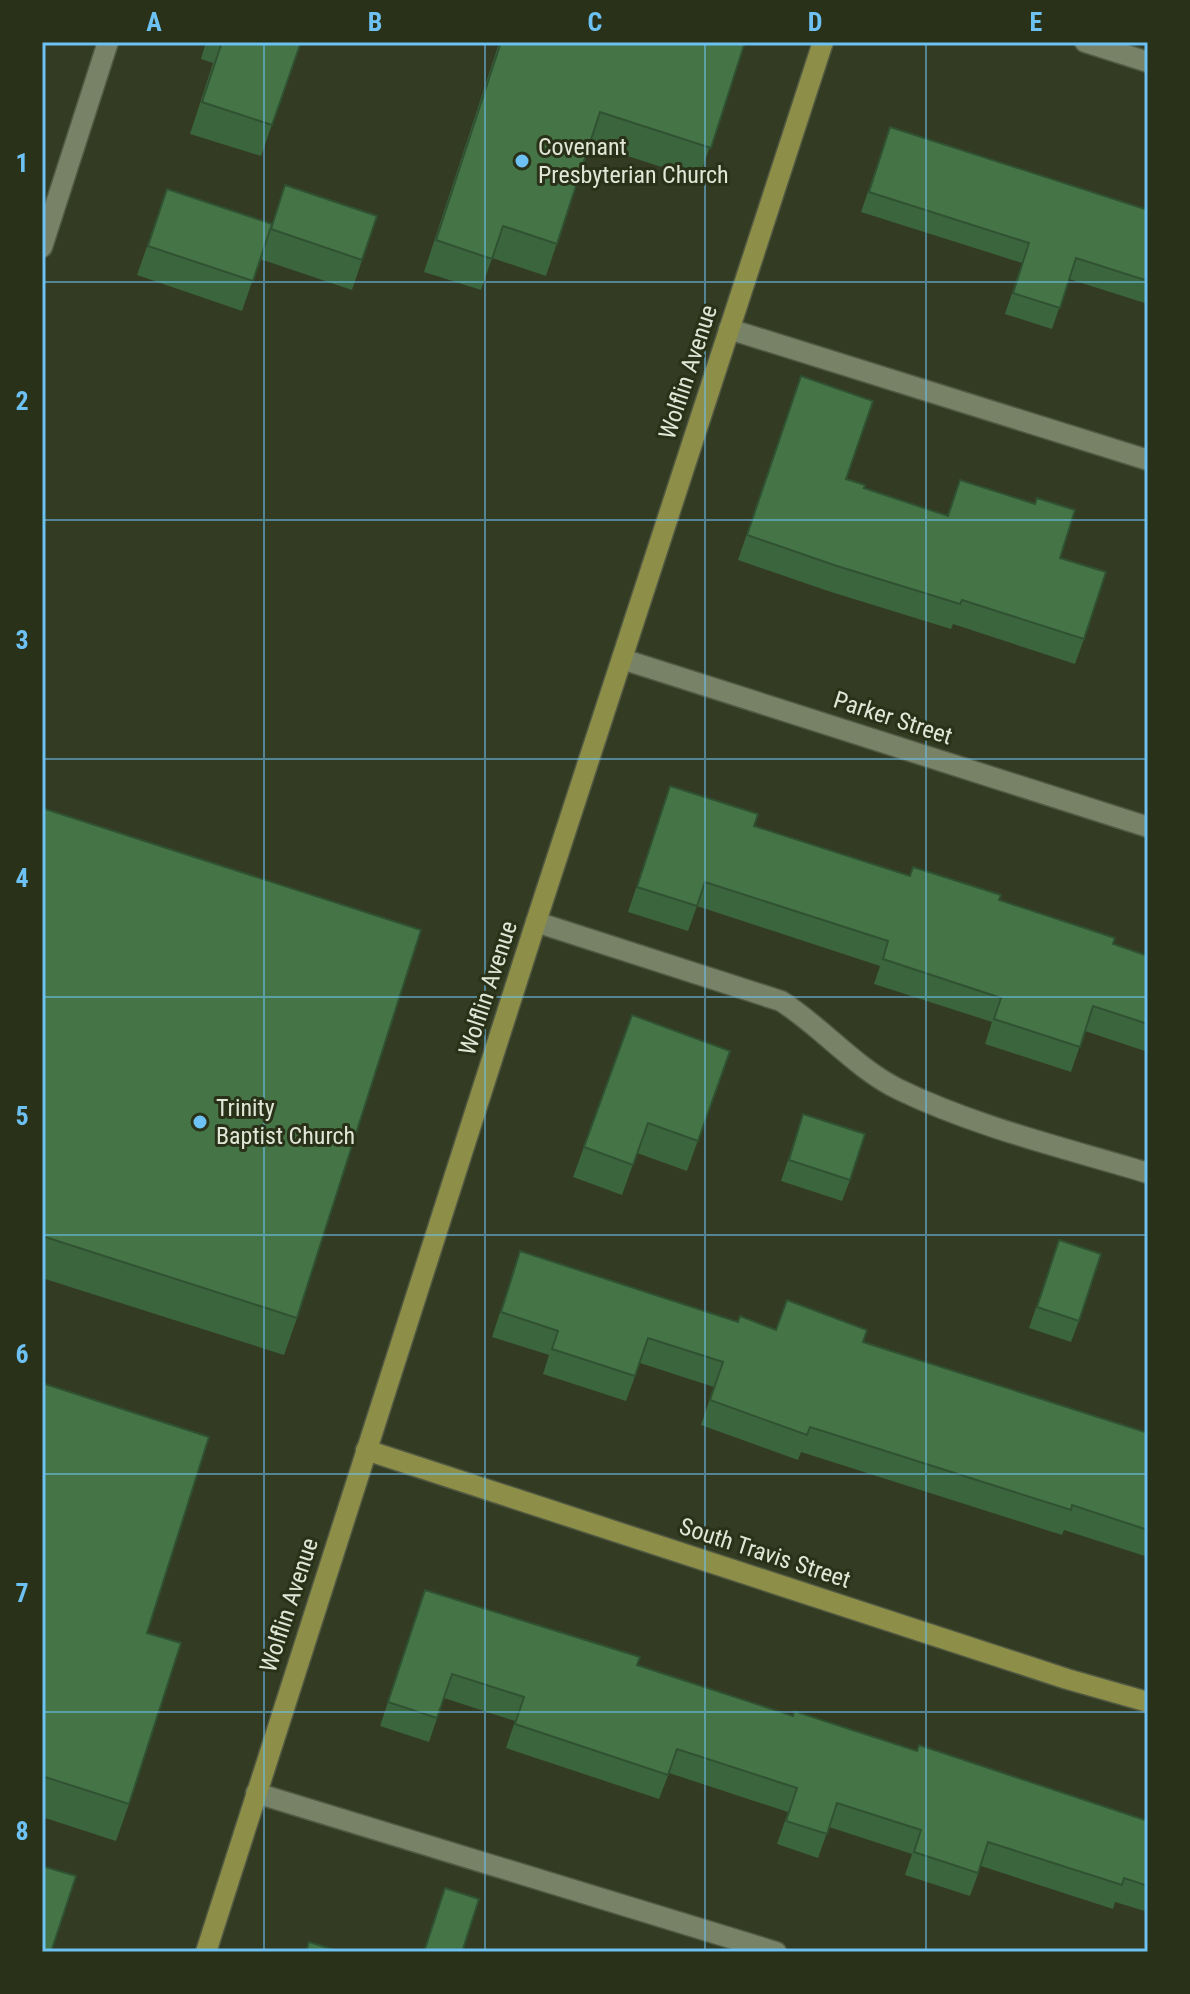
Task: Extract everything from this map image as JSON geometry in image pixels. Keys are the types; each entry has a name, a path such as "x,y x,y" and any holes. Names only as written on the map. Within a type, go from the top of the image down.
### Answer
{"main road":[{"name":"Wolflin Avenue","path":"206,1952 536,922 823,42"},
{"name":"South Travis Street","path":"366,1450 1067,1679 1148,1702"}],"street":[{"path":"42,247 108,42"},
{"path":"1085,42 1148,62"},
{"path":"729,329 1148,460"},
{"name":"Parker Street","path":"622,659 1148,827"},
{"path":"536,922 781,1001 895,1088 957,1114 1148,1173"},
{"path":"256,1793 776,1952"}],"building":[{"path":"222,42 301,42 272,125 202,102"},
{"name":"Covenant Presbyterian Church","path":"501,42 745,42 711,148 600,112 557,244 503,226 492,259 436,240"},
{"path":"890,127 1148,210 1148,281 1076,258 1060,308 1013,293 1029,243 869,192"},
{"path":"285,185 377,216 362,260 271,229"},
{"path":"167,189 272,224 253,281 148,246"},
{"path":"801,376 873,401 846,479 865,485 864,488 948,516 960,480 1035,504 1037,498 1075,510 1060,558 1106,572 1084,639 962,600 960,604 747,535"},
{"path":"670,786 758,814 754,826 910,876 913,867 1001,895 999,900 1115,938 1113,944 1148,956 1148,1024 1093,1006 1080,1047 994,1019 1001,998 883,959 888,941 705,882 697,906 637,887"},
{"name":"Trinity Baptist Church","path":"42,808 421,930 297,1318 42,1236"},
{"path":"632,1015 730,1051 698,1141 648,1123 633,1165 584,1147"},
{"path":"803,1114 865,1134 850,1180 789,1160"},
{"path":"1059,1240 1101,1254 1079,1321 1037,1307"},
{"path":"520,1251 738,1322 740,1316 776,1330 787,1300 867,1330 863,1342 1148,1433 1148,1530 1072,1505 1071,1510 810,1427 807,1435 710,1400 723,1362 648,1338 635,1376 552,1349 558,1331 501,1312"},
{"path":"42,1383 209,1437 147,1633 181,1643 129,1804 42,1776"},
{"path":"425,1590 640,1657 637,1665 793,1716 794,1711 917,1751 919,1745 1148,1821 1148,1886 1124,1878 1122,1885 988,1842 978,1873 914,1852 921,1830 837,1803 827,1834 786,1821 797,1788 677,1749 668,1775 515,1724 524,1697 452,1674 437,1718 388,1702"},
{"path":"42,1866 76,1876 51,1952 42,1952"},
{"path":"445,1888 479,1899 462,1952 424,1952"},
{"path":"309,1942 341,1952 306,1952"}],"place":[{"name":"Covenant Presbyterian Church","path":"522,161"},
{"name":"Trinity Baptist Church","path":"200,1122"}]}
